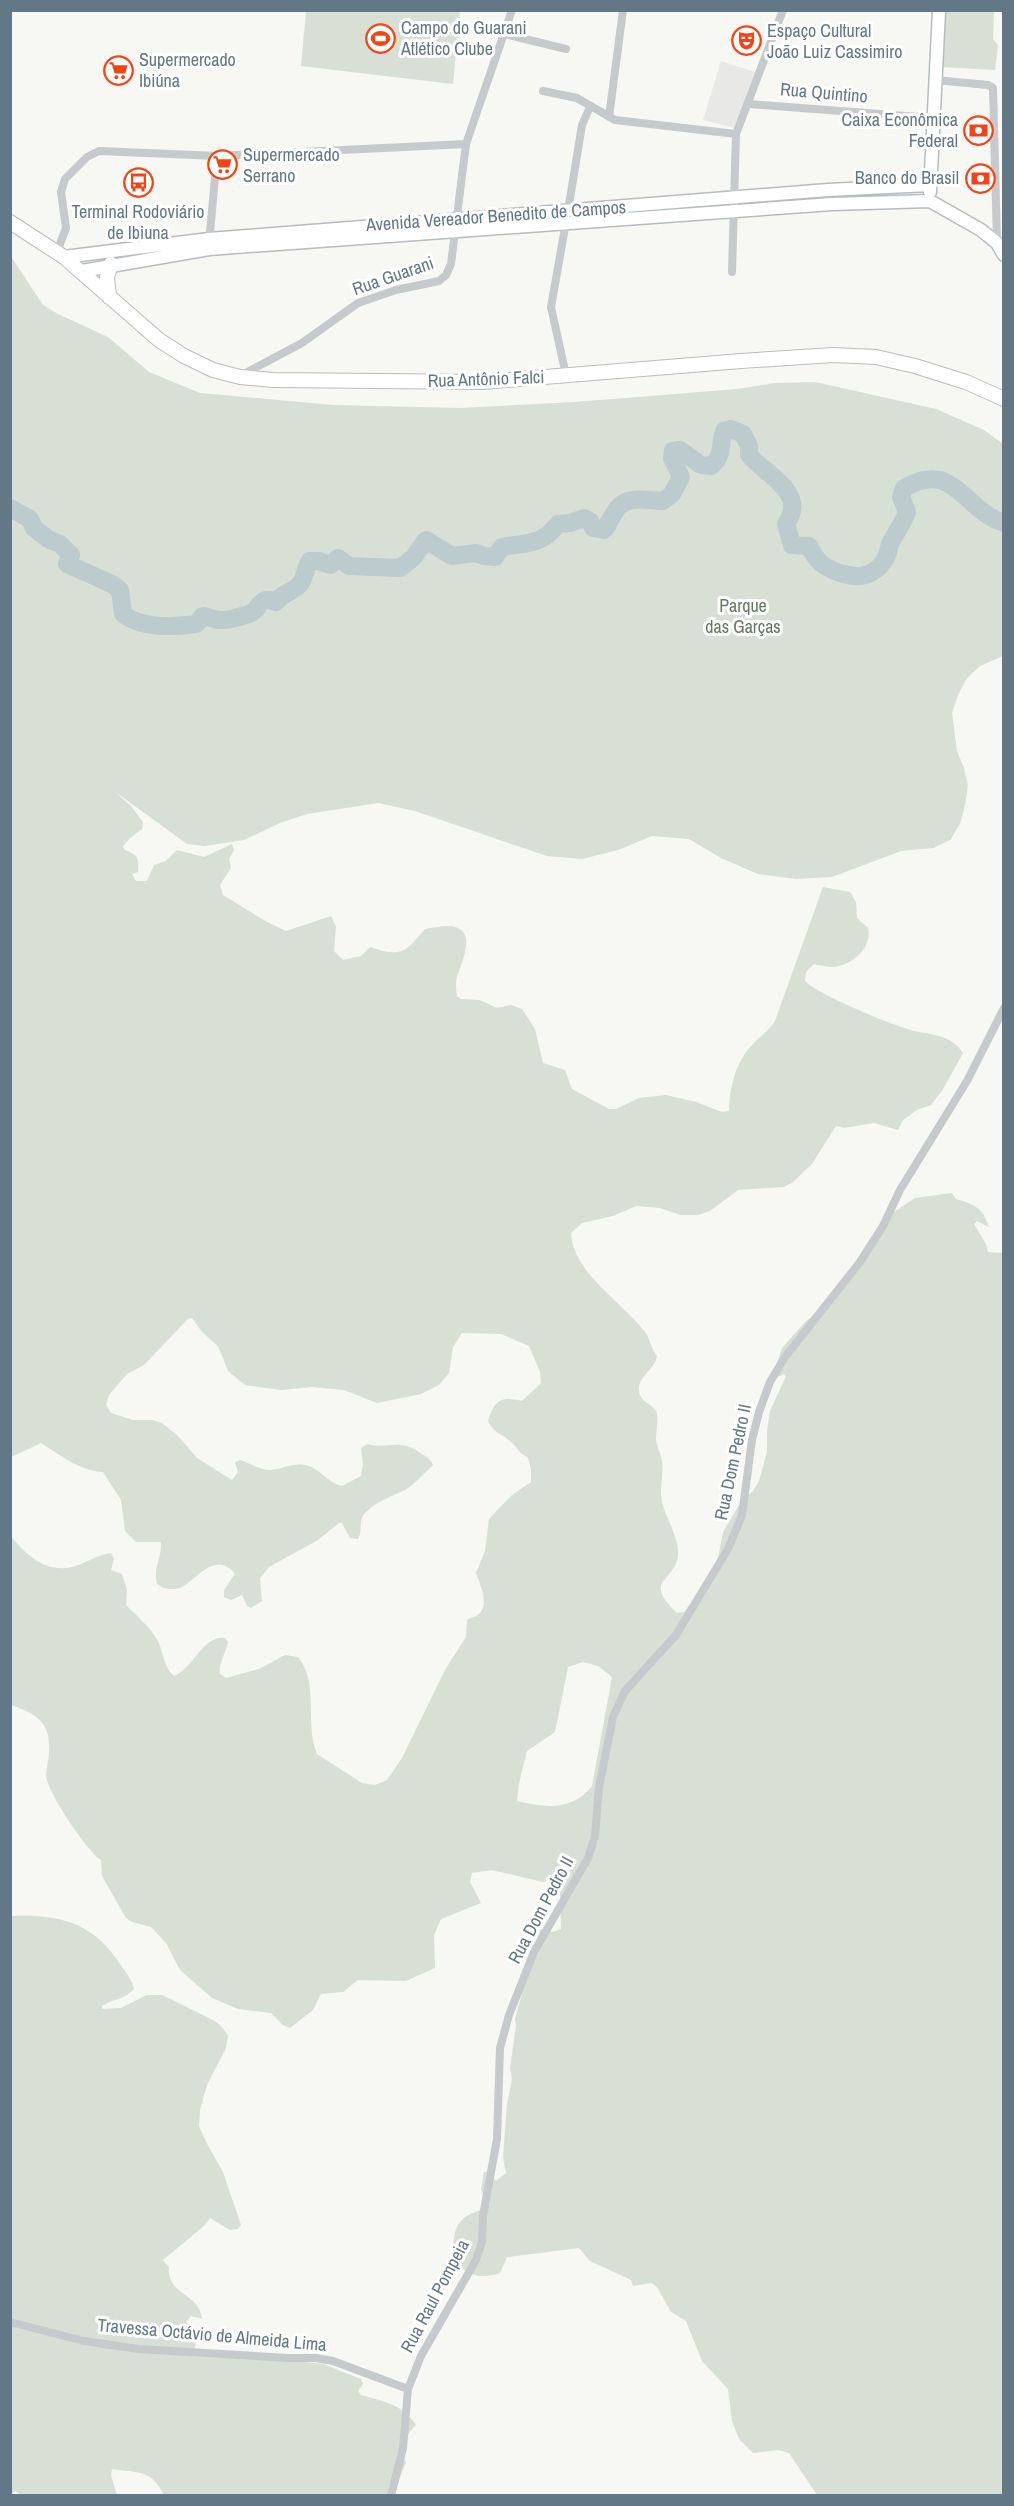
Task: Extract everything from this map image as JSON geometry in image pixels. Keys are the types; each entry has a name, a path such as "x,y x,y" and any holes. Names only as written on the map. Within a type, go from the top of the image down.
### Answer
{"main road":[{"path":"939,10 932,118 930,201 965,220 997,243 1004,255"},
{"name":"Avenida Vereador Benedito de Campos","path":"61,254 455,232 494,223 733,198 929,185"},
{"path":"828,190 832,204"},
{"name":"Avenida Vereador Benedito de Campos","path":"567,216 733,212 832,204 930,201"},
{"name":"Avenida Vereador Benedito de Campos","path":"82,271 209,244 455,219 494,223"},
{"name":"Rua Antônio Falci","path":"10,222 61,254 159,340 184,356 213,370 240,377 273,380 483,382 741,361 833,356 876,357 966,382 1004,399"},
{"path":"109,297 107,277 111,264"}],"street":[{"name":"Rua Guarani","path":"240,377 302,343 358,303 388,292 439,281 447,275 451,264 466,144 512,10"},
{"path":"609,117 623,10"},
{"path":"732,272 736,134 783,10"},
{"path":"504,34 566,49"},
{"path":"935,80 988,85 993,88 997,243"},
{"path":"543,91 578,98 609,117 630,123 736,134"},
{"name":"Rua Quintino","path":"749,104 932,118"},
{"path":"566,375 553,327 551,307 582,125 590,107"},
{"path":"61,254 66,228 62,186 71,170 92,153 108,150 216,156 466,144"},
{"path":"209,244 216,156"},
{"name":"Rua Dom Pedro II","path":"499,2109 500,2048 509,2015 534,1952 588,1858 595,1836 599,1787 613,1717 626,1691 676,1635 728,1549 742,1515 752,1440 770,1382 785,1357 860,1262 883,1226 900,1190 967,1081 1004,1008"},
{"name":"Rua Raul Pompeia","path":"391,2496 403,2448 408,2389 421,2356 476,2260 482,2242 483,2216 497,2139 499,2109"},
{"name":"Travessa Octávio de Almeida Lima","path":"10,2322 84,2341 138,2349 316,2358 333,2361 408,2389"}],"shaded area":[{"path":"721,61 755,72 735,128 703,120"}],"green space":[{"name":"Campo do Guarani Atlético Clube","path":"306,11 460,11 453,84 301,66"},
{"path":"942,11 994,11 993,39 998,45 995,70 940,67"},
{"name":"Parque das Garças","path":"10,255 43,305 108,337 149,372 200,393 333,405 461,408 575,402 737,389 775,383 815,382 936,409 984,430 1003,444 1003,656 980,666 967,678 958,695 952,713 957,751 968,785 965,805 960,824 950,840 933,848 901,851 832,877 796,879 758,874 721,858 689,839 652,836 618,850 582,859 547,856 415,811 378,803 307,814 280,823 244,840 205,846 187,844 114,791 131,806 143,822 142,829 123,846 138,860 138,872 132,874 136,881 147,881 154,865 166,861 177,850 204,857 232,844 234,850 229,859 231,868 220,885 223,895 286,931 331,916 336,927 334,951 343,960 361,956 370,947 389,952 401,951 412,944 425,929 449,926 459,928 464,933 466,949 456,982 457,996 461,999 480,1000 497,1008 511,1005 522,1009 535,1029 543,1063 565,1070 572,1089 609,1109 616,1109 639,1098 666,1095 696,1102 722,1112 729,1111 732,1084 738,1067 746,1052 775,1021 823,887 850,892 856,902 857,918 868,928 869,935 864,948 854,959 833,967 814,964 806,972 805,981 840,1002 874,1017 904,1028 947,1039 963,1053 942,1091 931,1105 917,1110 903,1120 898,1130 874,1123 844,1128 836,1126 812,1164 793,1182 784,1187 738,1190 710,1211 698,1215 681,1215 660,1208 636,1206 613,1216 582,1223 571,1233 574,1248 589,1274 636,1321 648,1337 657,1356 653,1366 643,1378 639,1391 641,1398 654,1408 657,1414 656,1442 662,1466 661,1497 678,1548 676,1564 661,1587 667,1602 677,1613 684,1612 708,1581 718,1558 723,1532 742,1500 753,1491 759,1481 767,1452 770,1411 786,1376 784,1374 771,1380 782,1348 806,1321 834,1302 888,1216 915,1198 952,1193 956,1199 973,1205 984,1215 989,1227 977,1221 974,1224 988,1252 1003,1253 1003,2495 817,2495 789,2453 778,2450 753,2453 739,2439 732,2421 728,2389 702,2361 686,2321 671,2312 657,2287 651,2283 633,2286 631,2280 590,2261 579,2248 507,2257 500,2273 485,2276 468,2272 452,2257 456,2229 459,2224 467,2216 490,2205 481,2190 484,2172 488,2172 496,2181 506,2173 503,2158 507,2104 512,2079 510,2068 515,2019 540,1929 553,1932 561,1929 560,1896 553,1878 543,1882 492,1870 472,1873 470,1882 481,1903 441,1919 434,1935 435,1968 406,1981 358,1980 343,1992 321,1994 313,2010 290,2028 283,2025 271,2013 238,2009 212,1998 180,1970 166,1943 151,1927 126,1918 102,1876 101,1860 78,1834 48,1784 46,1776 49,1742 45,1727 35,1716 11,1705 11,1536 31,1557 56,1568 75,1566 111,1553 114,1559 111,1570 122,1574 127,1590 126,1605 155,1636 166,1664 174,1676 187,1667 204,1647 217,1638 225,1638 228,1642 220,1670 220,1674 226,1678 259,1669 285,1655 298,1657 305,1668 308,1679 313,1742 317,1754 362,1783 375,1785 387,1780 402,1758 445,1670 466,1637 467,1620 479,1614 483,1609 483,1593 476,1573 485,1551 489,1519 512,1495 531,1482 528,1458 495,1431 488,1421 493,1408 499,1401 508,1399 522,1401 541,1383 540,1372 529,1346 501,1334 462,1333 453,1347 449,1373 439,1385 421,1394 377,1403 344,1390 312,1387 281,1390 245,1385 228,1371 218,1346 202,1332 192,1318 188,1319 144,1365 127,1374 109,1395 106,1405 111,1413 133,1420 152,1420 162,1423 179,1437 197,1458 232,1480 238,1472 235,1462 240,1460 268,1470 305,1465 342,1486 361,1476 363,1464 361,1448 367,1444 399,1445 412,1448 432,1463 433,1465 409,1488 379,1502 365,1513 358,1539 350,1538 342,1523 339,1523 318,1540 269,1567 260,1578 262,1601 251,1608 247,1606 242,1595 231,1600 224,1597 224,1590 235,1574 228,1567 221,1565 207,1568 180,1588 163,1588 157,1584 156,1572 161,1542 136,1542 125,1531 121,1500 103,1472 78,1465 41,1443 11,1457","holes":["583,1662 598,1666 612,1677 592,1786 576,1800 558,1806 517,1801 527,1751 555,1732 568,1667"]},
{"path":"10,1916 59,1919 86,1930 110,1950 130,1979 134,1989 127,1995 102,2006 102,2009 121,2008 147,1995 162,1995 215,2021 223,2028 228,2036 226,2048 207,2085 200,2110 199,2126 223,2172 241,2225 238,2229 230,2230 210,2218 204,2226 163,2260 169,2267 173,2284 200,2310 202,2319 191,2316 186,2322 197,2339 193,2354 205,2357 270,2358 323,2364 361,2379 363,2384 358,2391 361,2395 399,2408 416,2425 404,2442 403,2452 406,2463 392,2495 164,2495 149,2476 112,2469 111,2475 117,2495 23,2496 15,2491 11,2494"}],"waterway":[{"path":"10,508 30,519 34,528 48,539 60,544 71,555 67,564 112,584 120,590 123,614 148,625 168,626 196,624 203,616 219,620 232,619 253,612 263,601 276,602 300,584 310,561 330,565 338,558 349,566 400,568 413,558 426,540 452,556 476,553 495,557 502,547 539,540 558,524 584,518 590,521 593,528 604,530 617,509 627,501 638,499 663,501 672,494 681,477 672,458 673,451 680,450 701,465 711,466 720,454 724,431 731,429 743,434 749,446 749,455 789,494 792,503 786,524 792,545 809,546 821,563 840,573 853,576 866,575 881,565 907,512 901,497 904,488 921,481 935,479 947,483 978,508 1004,523"}],"place":[{"name":"Campo do Guarani Atlético Clube","path":"380,38"},
{"name":"Espaço Cultural João Luiz Cassimiro","path":"746,41"},
{"name":"Supermercado Ibiúna","path":"118,70"},
{"name":"Caixa Econômica Federal","path":"979,130"},
{"name":"Supermercado Serrano","path":"222,165"},
{"name":"Banco do Brasil","path":"980,178"},
{"name":"Terminal Rodoviário de Ibiuna","path":"138,183"}]}
